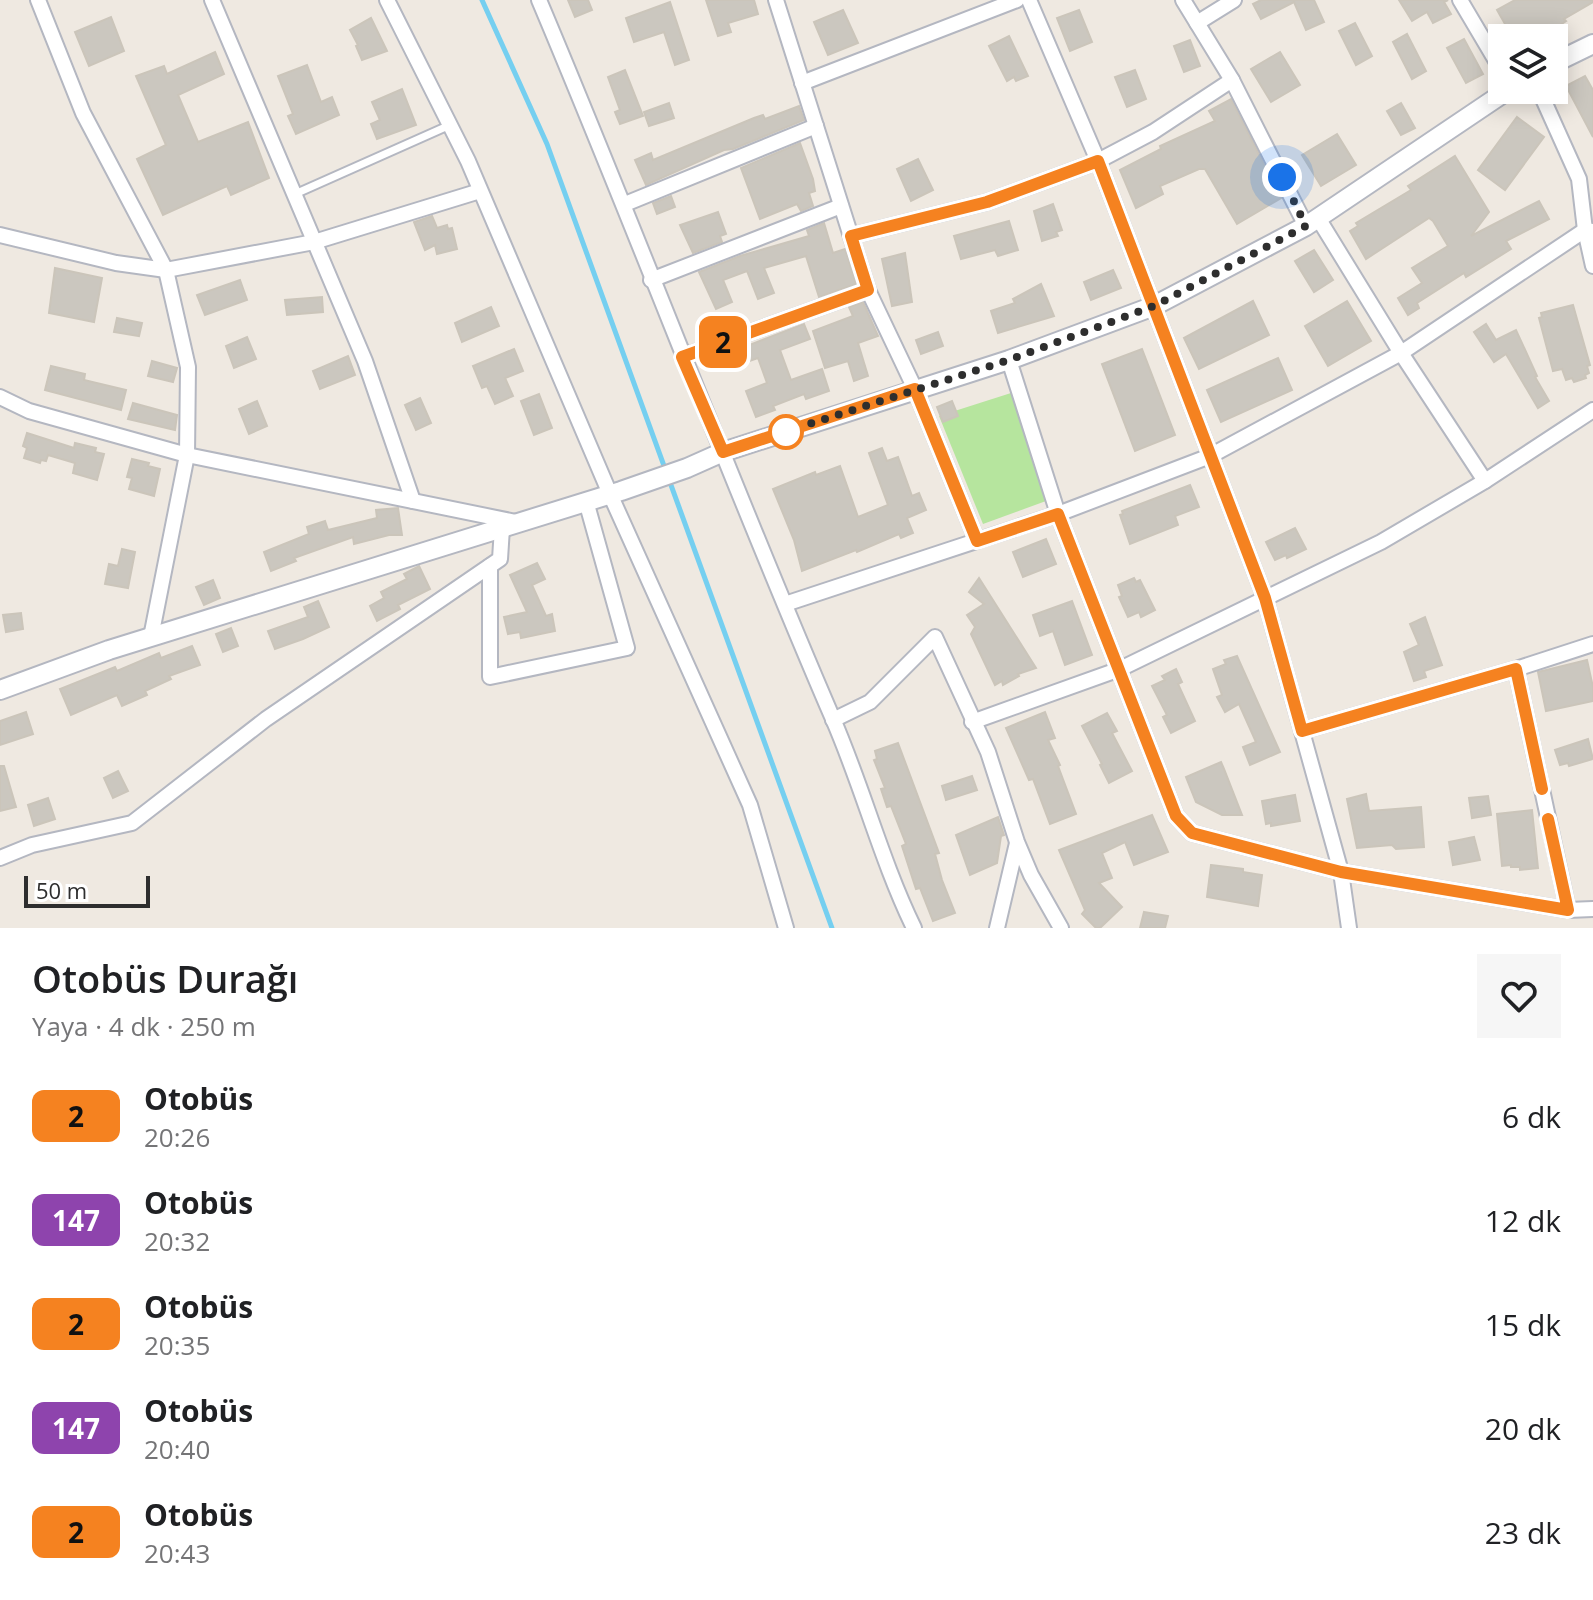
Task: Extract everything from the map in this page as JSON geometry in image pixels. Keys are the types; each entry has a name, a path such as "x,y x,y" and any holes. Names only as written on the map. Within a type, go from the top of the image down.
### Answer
{"street":[{"path":"38,0 83,113 166,270 188,367 187,455 151,637"},
{"path":"212,0 365,361 413,501"},
{"path":"387,0 450,125 616,492 750,805 786,928"},
{"path":"539,0 625,204 682,357 833,720 892,883 914,928"},
{"path":"776,0 868,290 915,389 977,541"},
{"path":"802,83 1017,0"},
{"path":"1029,0 1098,161 1265,598 1341,872 1349,928"},
{"path":"1183,0 1312,222 1485,481"},
{"path":"1197,23 1234,0"},
{"path":"1460,0 1488,47"},
{"path":"1568,58 1591,50"},
{"path":"851,236 987,202 1098,161 1153,132 1232,80"},
{"path":"0,690 151,637 616,492 723,452 1009,360 1154,306 1312,222 1488,103"},
{"path":"1545,104 1579,179 1593,266"},
{"path":"625,204 816,126"},
{"path":"0,235 116,263 166,270 314,242 480,191"},
{"path":"651,280 841,206"},
{"path":"785,604 1058,514 1210,456 1401,353 1589,230"},
{"path":"682,357 868,290"},
{"path":"1009,360 1058,514 1176,816 1192,833 1341,872 1568,910 1593,909"},
{"path":"0,397 29,411 187,455 413,501 510,525"},
{"path":"972,722 1120,669 1381,542 1485,481 1593,410"},
{"path":"490,566 490,677 627,648 586,501"},
{"path":"0,858 32,845 132,823 266,719 500,559 510,525"},
{"path":"833,720 870,702 935,637 988,752 1031,875 1061,928"},
{"path":"1302,731 1593,644"},
{"path":"1516,669 1568,910"},
{"path":"997,928 1017,842"}],"lane":[{"path":"295,194 450,125"}],"green space":[{"path":"1011,393 1046,501 983,524 939,416"}],"building":[{"path":"568,0 588,0 592,10 575,17"},
{"path":"706,0 754,0 758,14 728,23 731,32 718,36"},
{"path":"1261,0 1314,0 1324,22 1306,30 1294,2 1261,19 1253,4"},
{"path":"1399,0 1448,0 1444,2 1451,14 1433,23 1427,12 1412,21"},
{"path":"1515,0 1593,0 1564,19 1566,21 1561,24 1505,24 1497,10"},
{"path":"670,2 689,60 675,65 664,32 634,42 626,18"},
{"path":"843,10 858,43 828,55 814,22"},
{"path":"1079,10 1092,42 1070,51 1057,18"},
{"path":"111,17 124,51 89,66 75,32"},
{"path":"371,18 387,51 362,60 350,30"},
{"path":"1355,23 1372,56 1356,65 1339,31"},
{"path":"1407,34 1426,71 1412,79 1393,42"},
{"path":"1009,36 1028,76 1016,81 1014,77 1007,81 989,46"},
{"path":"1464,39 1483,74 1466,83 1447,48"},
{"path":"1190,40 1200,66 1184,72 1174,46"},
{"path":"215,52 224,74 178,95 198,142 248,122 269,178 231,195 227,186 163,215 137,159 166,145 136,76 164,66 167,74"},
{"path":"1280,52 1300,85 1271,102 1251,69"},
{"path":"307,65 321,102 332,97 339,115 296,134 288,116 293,114 278,76"},
{"path":"625,70 643,116 620,124 615,112 620,110 608,77"},
{"path":"1135,70 1146,99 1127,107 1115,77"},
{"path":"1585,76 1593,90 1593,137 1568,90 1568,85"},
{"path":"402,89 416,125 377,139 371,124 380,120 372,102"},
{"path":"1231,99 1281,198 1237,224 1205,169 1199,169 1160,186 1163,194 1136,208 1120,170 1161,149 1160,146 1215,121 1209,111"},
{"path":"669,103 674,118 649,126 644,112"},
{"path":"1401,103 1415,128 1401,135 1387,111"},
{"path":"799,106 804,120 724,150 646,185 635,160 651,153 653,160 754,118 763,115 765,119"},
{"path":"1517,117 1544,137 1505,190 1478,170"},
{"path":"1337,134 1356,165 1321,186 1302,155"},
{"path":"800,143 813,179 815,191 809,193 813,206 801,211 797,204 760,219 741,168"},
{"path":"1455,156 1489,212 1471,236 1539,201 1549,219 1506,241 1511,249 1466,277 1464,273 1417,303 1419,308 1408,315 1398,298 1422,283 1412,268 1448,246 1433,221 1429,218 1366,259 1350,231 1358,226 1356,223 1411,190 1408,186"},
{"path":"918,159 933,190 911,201 897,169"},
{"path":"671,196 675,207 657,214 653,203"},
{"path":"1053,204 1062,230 1056,232 1058,236 1042,241 1034,211"},
{"path":"718,212 726,234 720,236 722,242 693,253 680,225"},
{"path":"432,216 437,228 447,225 448,229 452,228 457,249 437,254 435,245 425,250 414,222"},
{"path":"1009,221 1018,250 998,256 995,250 961,259 954,236"},
{"path":"824,223 833,253 845,249 856,284 819,297 806,256 764,268 774,293 758,299 747,271 723,280 732,302 716,309 699,272 740,256 809,236 807,230"},
{"path":"1314,250 1333,280 1314,292 1295,261"},
{"path":"905,253 912,302 892,306 882,259"},
{"path":"55,268 102,278 94,322 49,313"},
{"path":"1113,270 1121,288 1091,300 1084,282"},
{"path":"240,280 247,300 205,315 197,295"},
{"path":"1041,284 1054,316 998,333 991,311 1015,303 1013,299"},
{"path":"322,297 323,312 287,315 285,300"},
{"path":"1253,301 1269,335 1199,369 1184,338"},
{"path":"1347,301 1371,341 1328,366 1305,326"},
{"path":"863,302 878,336 858,343 868,376 854,381 848,361 825,368 813,331 853,316 849,307"},
{"path":"1573,305 1590,365 1587,366 1589,373 1585,375 1586,378 1574,382 1572,378 1566,380 1562,369 1553,371 1539,318 1542,317 1541,313"},
{"path":"491,307 499,326 462,342 455,323"},
{"path":"117,318 142,323 139,336 114,332"},
{"path":"804,324 810,339 780,350 791,380 822,369 829,391 806,399 804,394 773,406 775,410 756,417 746,391 767,383 758,358 726,369 721,356"},
{"path":"1486,324 1496,340 1516,330 1535,377 1549,401 1538,408 1506,354 1494,362 1474,332"},
{"path":"938,332 943,346 921,354 916,340"},
{"path":"247,337 256,359 234,368 226,346"},
{"path":"514,349 523,371 505,378 513,396 495,404 487,386 482,388 473,366"},
{"path":"1142,349 1175,435 1135,451 1102,364"},
{"path":"348,356 355,375 320,389 313,371"},
{"path":"1278,358 1292,390 1221,422 1207,390"},
{"path":"152,361 177,368 173,382 148,376"},
{"path":"51,366 85,374 84,380 126,390 121,410 45,390"},
{"path":"539,394 552,428 534,435 521,401"},
{"path":"420,398 431,423 416,430 405,405"},
{"path":"257,401 267,426 249,434 239,409"},
{"path":"952,401 958,416 943,422 937,407"},
{"path":"133,403 177,415 175,430 128,419"},
{"path":"27,433 74,448 75,443 96,448 95,452 104,454 97,480 73,473 75,463 48,455 46,461 41,460 40,463 24,458 27,448 23,446"},
{"path":"882,448 887,461 898,457 912,496 919,493 926,510 907,518 913,533 901,538 899,534 802,571 794,540 773,489 815,472 816,475 840,466 858,517 888,505 869,453"},
{"path":"132,459 160,469 154,496 129,489 132,478 127,477"},
{"path":"1190,485 1199,507 1175,516 1178,525 1130,544 1120,515 1122,511"},
{"path":"398,508 402,535 354,544 353,537 294,558 296,561 271,571 264,552 309,534 307,527 325,521 328,530 377,518 376,510"},
{"path":"1295,528 1306,549 1275,560 1266,542"},
{"path":"1046,539 1056,564 1023,577 1013,552"},
{"path":"122,549 135,552 128,588 105,584 109,564 118,566"},
{"path":"537,563 545,579 532,585 546,616 552,614 555,631 521,638 520,632 508,634 504,617 527,612 510,575"},
{"path":"419,566 430,589 398,605 400,609 377,621 370,606 384,598 381,592 407,579 404,574"},
{"path":"979,578 1036,668 1018,674 1003,685 1002,681 995,685 971,634 975,627 967,615 984,604 969,592"},
{"path":"1134,578 1136,582 1140,580 1155,610 1141,617 1139,612 1128,617 1119,597 1122,596 1118,585"},
{"path":"213,580 220,598 204,605 196,587"},
{"path":"318,601 329,627 275,649 268,631 308,617 304,607"},
{"path":"1072,601 1092,655 1065,665 1053,631 1040,636 1033,615"},
{"path":"21,613 23,629 6,632 3,615"},
{"path":"1425,617 1442,665 1424,671 1426,677 1414,681 1404,652 1419,645 1410,624"},
{"path":"231,628 238,646 223,652 216,634"},
{"path":"192,646 200,665 169,676 171,679 145,691 147,695 122,706 117,695 71,715 60,689 115,667 117,671 159,653 161,658"},
{"path":"1237,656 1280,752 1250,765 1243,747 1256,742 1239,704 1225,712 1217,697 1222,695 1213,669 1226,664 1224,660"},
{"path":"1587,660 1593,701 1546,711 1538,672"},
{"path":"1176,669 1182,682 1178,684 1195,721 1171,733 1163,717 1167,715 1152,686 1165,680 1162,676"},
{"path":"26,712 33,734 0,745 0,721"},
{"path":"1045,712 1055,738 1048,740 1076,814 1050,824 1033,779 1029,780 1006,728"},
{"path":"1107,713 1117,731 1112,733 1132,771 1109,783 1082,726"},
{"path":"1588,739 1593,759 1569,766 1568,763 1560,765 1555,750"},
{"path":"898,743 939,853 935,854 955,913 933,921 920,888 916,889 902,846 906,844 891,806 887,807 881,789 885,788 874,760 877,759 875,751"},
{"path":"1221,762 1242,815 1222,815 1196,802 1186,777"},
{"path":"0,766 4,766 16,807 0,811"},
{"path":"118,771 128,791 113,798 104,778"},
{"path":"972,776 977,790 946,800 942,786"},
{"path":"1366,794 1369,811 1421,807 1424,847 1396,849 1392,845 1357,848 1347,799"},
{"path":"1295,795 1300,821 1271,826 1271,823 1266,824 1262,801"},
{"path":"1488,796 1491,815 1472,818 1469,798"},
{"path":"48,798 55,819 34,826 28,805"},
{"path":"1532,810 1538,868 1520,870 1520,867 1511,865 1502,866 1497,814"},
{"path":"1152,815 1168,852 1134,865 1125,842 1102,853 1112,878 1099,883 1122,907 1100,928 1096,928 1082,914 1085,910 1059,850"},
{"path":"998,817 1004,835 1001,836 997,863 970,875 956,835"},
{"path":"1474,837 1480,860 1453,865 1449,842"},
{"path":"1211,865 1262,875 1258,906 1207,897"},
{"path":"1144,912 1168,916 1165,928 1140,928"}],"waterway":[{"path":"482,0 547,144 832,928"}],"bus line":[{"name":"2","path":"1542,789 1516,669 1302,731 1265,598 1098,161 987,202 851,236 868,290 682,357 723,452 915,389 977,541 1058,514 1176,816 1192,833 1341,872 1568,910 1548,819"}],"route":[{"path":"786,432 778,434 1009,360 1154,306 1306,226 1282,177"}]}
